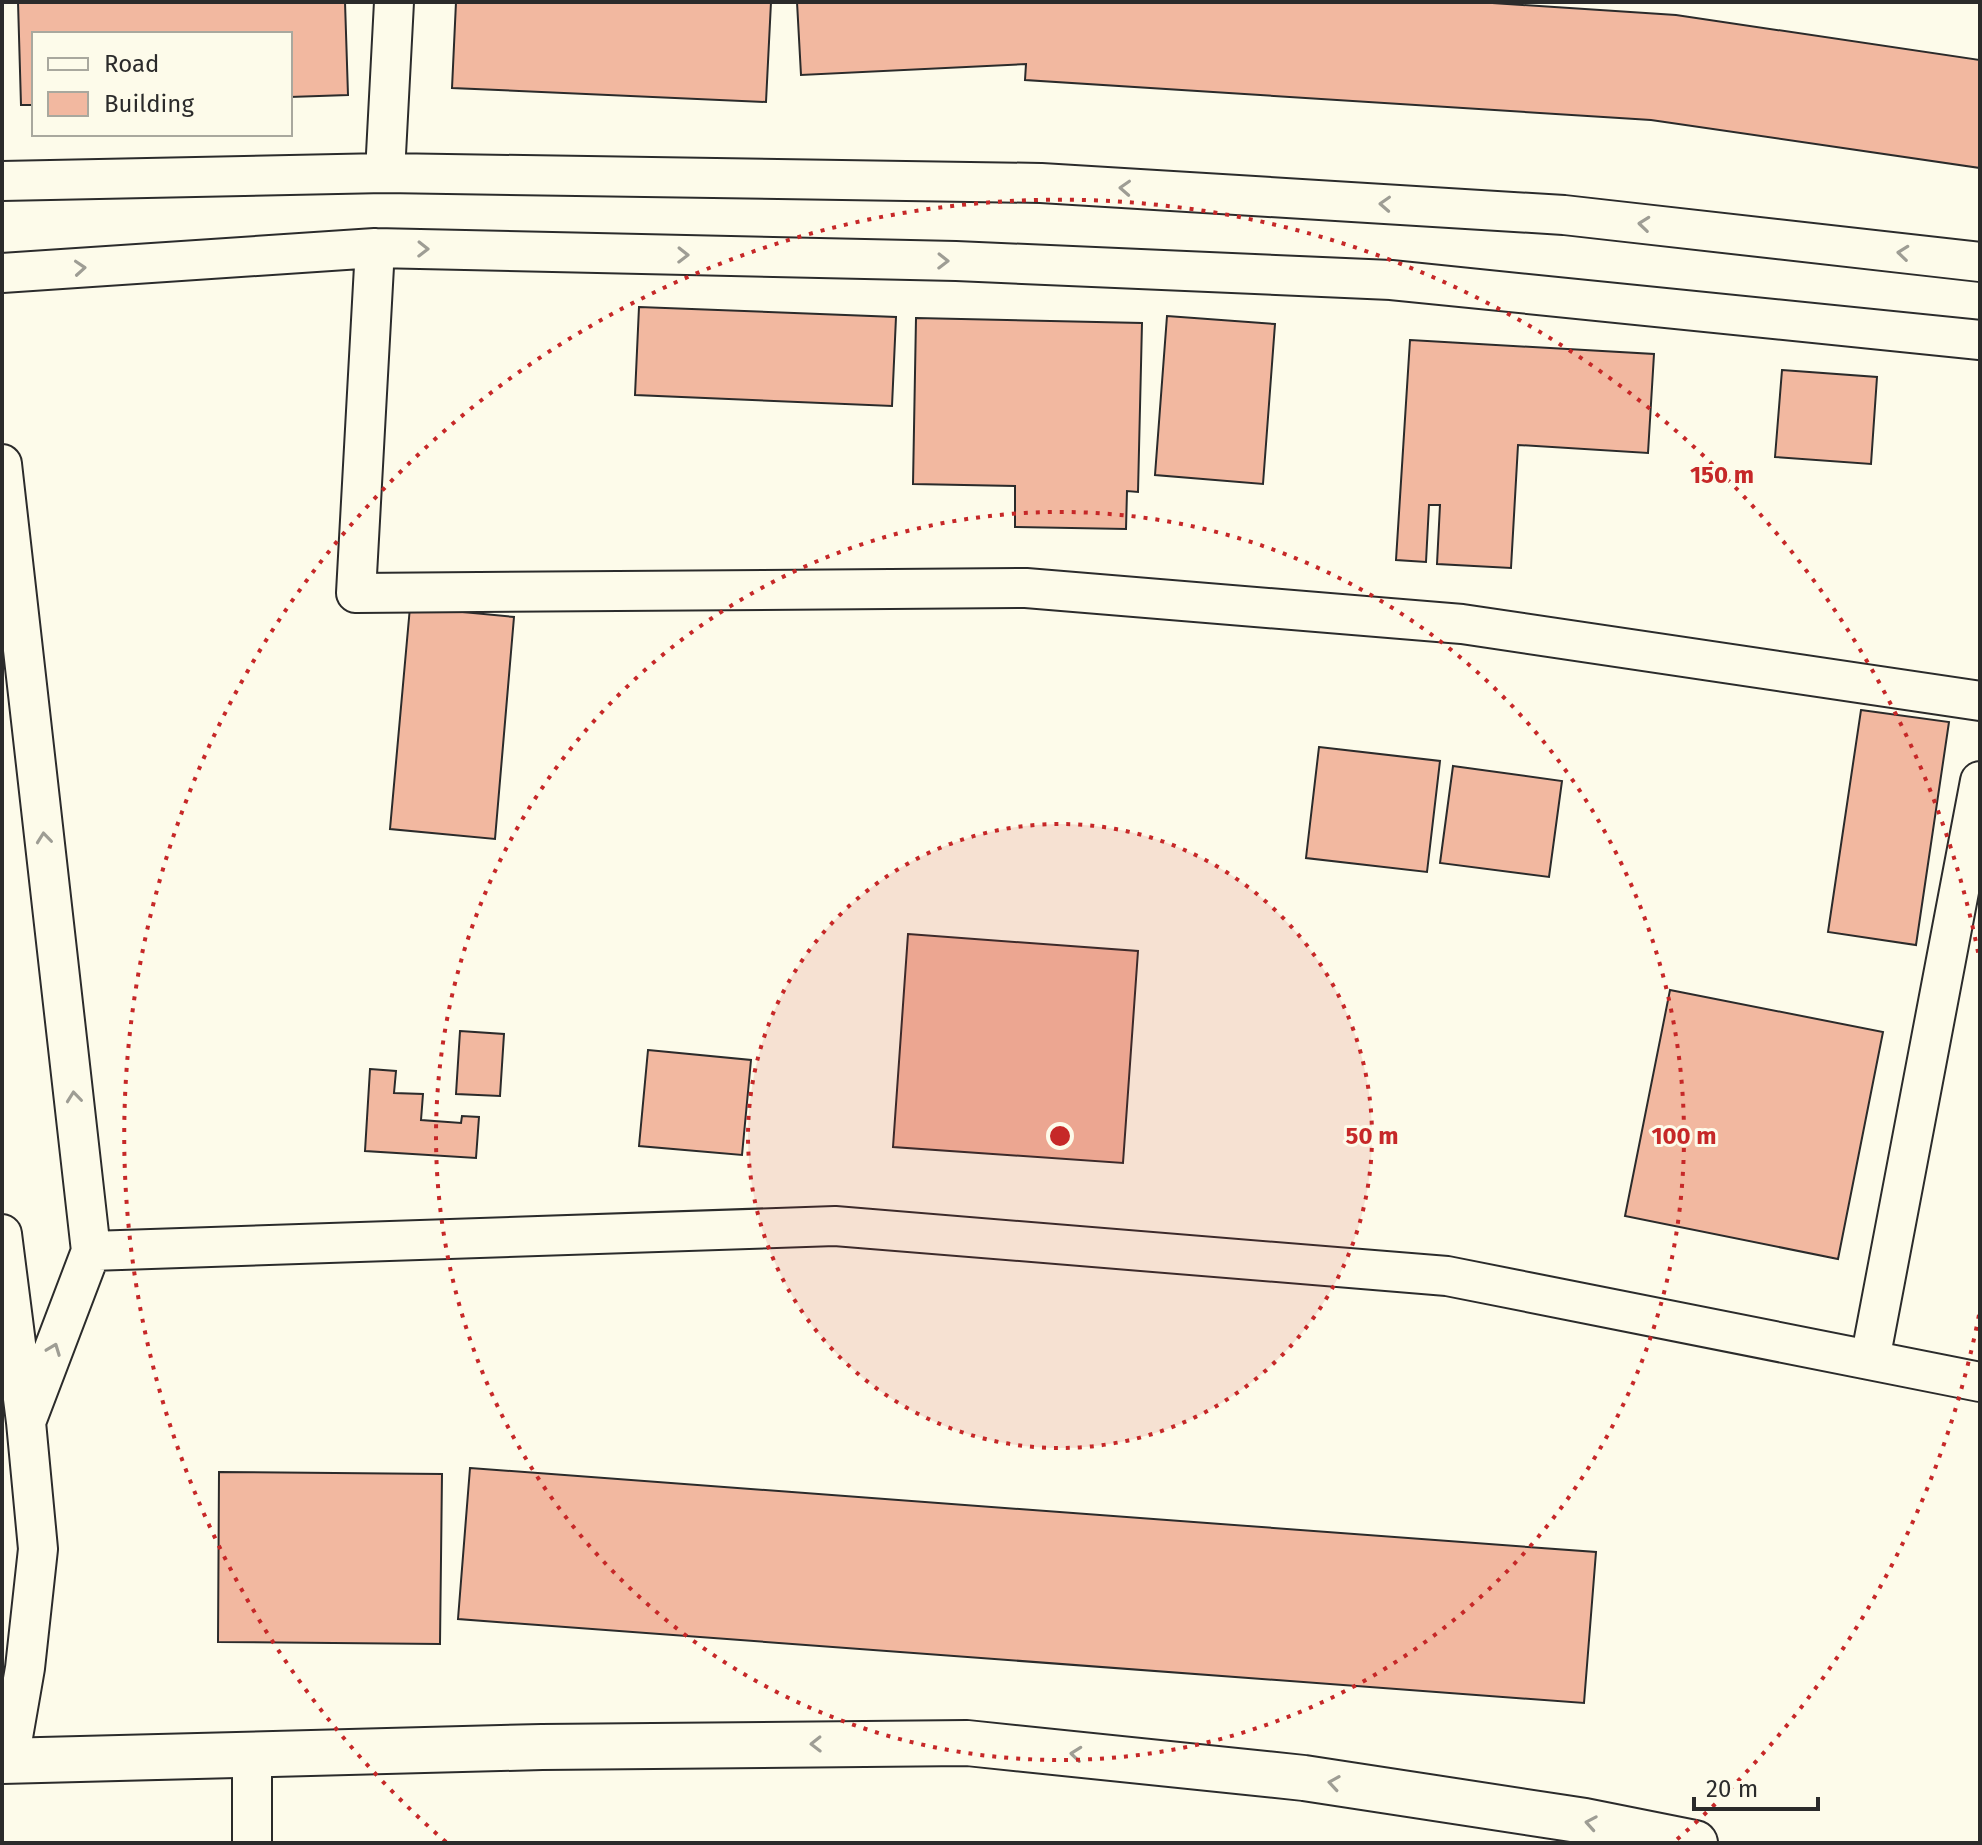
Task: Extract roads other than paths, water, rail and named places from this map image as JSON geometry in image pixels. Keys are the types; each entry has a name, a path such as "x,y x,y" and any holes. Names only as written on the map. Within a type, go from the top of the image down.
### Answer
{"main road":[{"path":"5,1760 542,1747 967,1743 1304,1778 1585,1821 1695,1843"}],"street":[{"path":"385,173 394,2"},
{"path":"2,181 385,173 1041,183 1564,215 1980,262"},
{"path":"2,273 375,248 956,261 1391,280 1980,340"},
{"path":"375,248 356,593 1026,588 1462,624 1980,701"},
{"path":"2,464 91,1251 14,1422"},
{"path":"1870,1360 1980,781"},
{"path":"91,1251 835,1226 1447,1276 1980,1382"},
{"path":"2,1234 14,1422 38,1549 25,1668 5,1760"},
{"path":"252,1754 252,1843"}]}
